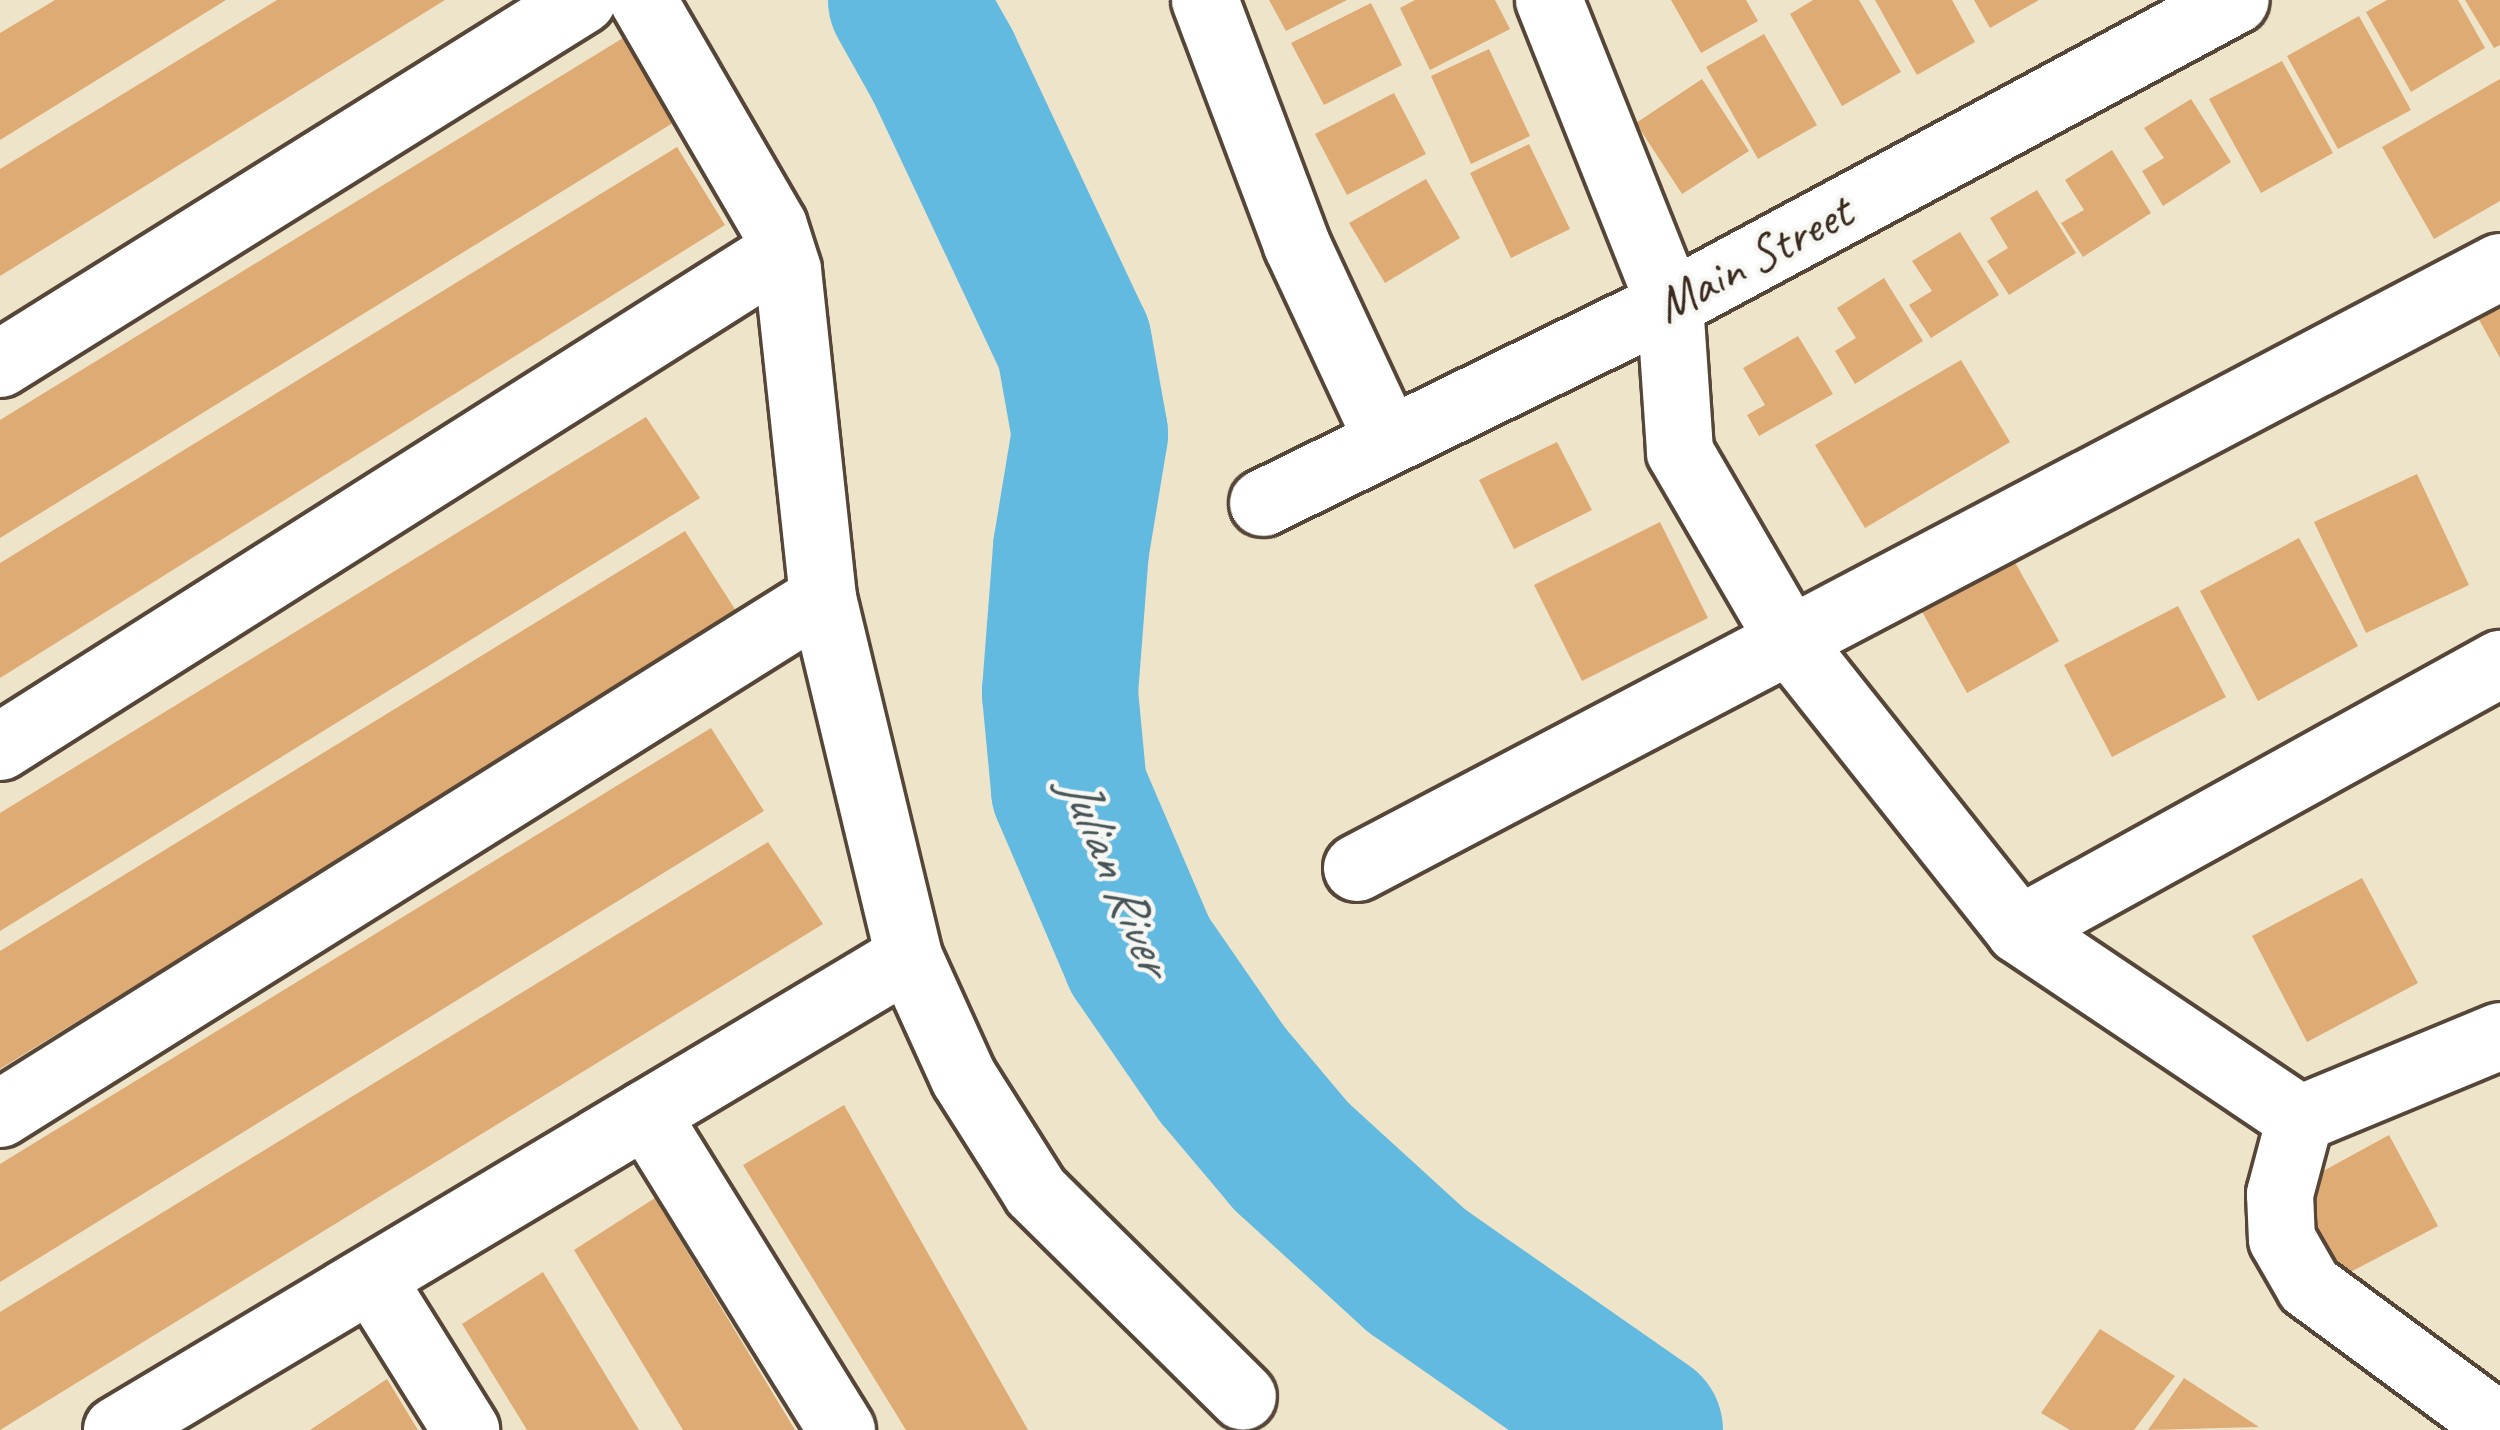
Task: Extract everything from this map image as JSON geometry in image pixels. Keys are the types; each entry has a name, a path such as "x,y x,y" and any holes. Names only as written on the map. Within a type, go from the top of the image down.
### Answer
{"street":[{"path":"0,364 584,0"},
{"path":"643,0 775,226 796,318 823,598 909,957 964,1078 1036,1192 1243,1397"},
{"path":"1204,0 1297,244 1388,440"},
{"path":"1549,0 1670,304 1680,452 1792,644 2019,930 2300,1119"},
{"name":"Main Street","path":"1263,503 1670,304 2236,0"},
{"path":"0,747 782,252"},
{"path":"1357,868 1792,644 2500,267"},
{"path":"0,1114 823,598"},
{"path":"2019,930 2500,664"},
{"path":"117,1430 909,957"},
{"path":"2300,1119 2500,1036"},
{"path":"646,1114 842,1430"},
{"path":"2300,1119 2280,1194 2282,1239 2309,1286 2500,1427"},
{"path":"373,1281 466,1430"}],"building":[{"path":"55,0 226,0 0,140 0,33"},
{"path":"277,0 445,0 0,276 0,169"},
{"path":"1269,0 1347,0 1286,31"},
{"path":"1415,0 1495,0 1510,29 1430,70 1400,8"},
{"path":"1671,0 1746,0 1758,21 1701,53"},
{"path":"1813,0 1859,0 1901,72 1842,106 1790,14"},
{"path":"1875,0 1952,0 1975,42 1917,75"},
{"path":"1974,0 2039,0 1990,28"},
{"path":"2387,0 2458,0 2485,48 2411,92 2366,12"},
{"path":"2465,0 2500,0 2500,45 2494,48"},
{"path":"1371,3 1402,65 1324,105 1291,43"},
{"path":"2359,16 2411,110 2338,149 2287,56"},
{"path":"1764,34 1817,125 1758,159 1706,67"},
{"path":"623,38 676,121 0,538 0,420"},
{"path":"1489,49 1530,136 1471,164 1431,76"},
{"path":"2282,61 2333,153 2261,193 2209,99"},
{"path":"1702,79 1749,151 1682,194 1636,123"},
{"path":"2500,79 2500,201 2434,239 2382,147"},
{"path":"1394,93 1426,154 1347,195 1315,134"},
{"path":"2191,99 2231,162 2163,206 2142,171 2164,158 2144,128"},
{"path":"1529,144 1570,229 1511,258 1470,173"},
{"path":"677,147 725,225 0,678 0,563"},
{"path":"2112,150 2151,213 2083,257 2061,223 2084,210 2065,180"},
{"path":"1426,179 1460,238 1385,283 1349,223"},
{"path":"2037,190 2076,253 2009,295 1987,261 2008,248 1990,218"},
{"path":"1960,232 1999,295 1931,338 1909,305 1932,291 1912,261"},
{"path":"1884,278 1923,341 1855,384 1835,351 1856,338 1837,308"},
{"path":"2500,289 2500,358 2471,305"},
{"path":"1798,336 1833,394 1759,436 1747,415 1765,405 1743,368"},
{"path":"1961,360 2010,442 1865,528 1815,445"},
{"path":"646,417 700,498 0,931 0,813"},
{"path":"1557,442 1592,510 1514,549 1479,480"},
{"path":"2417,474 2469,585 2366,633 2314,522"},
{"path":"1660,522 1708,618 1582,681 1534,585"},
{"path":"685,531 738,614 0,1069 0,951"},
{"path":"2299,538 2358,646 2258,701 2200,591"},
{"path":"2012,557 2059,641 1967,693 1920,608"},
{"path":"2178,606 2226,697 2112,757 2064,665"},
{"path":"711,728 764,811 0,1282 0,1164"},
{"path":"768,842 823,924 0,1430 0,1312"},
{"path":"2362,878 2418,983 2307,1042 2252,936"},
{"path":"844,1105 1028,1430 906,1430 743,1165"},
{"path":"2389,1135 2438,1226 2341,1277 2294,1187"},
{"path":"655,1198 795,1430 683,1430 574,1250"},
{"path":"543,1272 639,1430 527,1430 462,1324"},
{"path":"2100,1329 2175,1376 2134,1430 2070,1430 2041,1413"},
{"path":"2184,1378 2259,1427 2148,1430"},
{"path":"387,1379 418,1430 310,1430"}],"waterway":[{"name":"Julian River","path":"906,0 943,66 1074,344 1090,434 1071,549 1060,693 1069,789 1140,955 1222,1074 1291,1156 1417,1271 1645,1430"}]}
